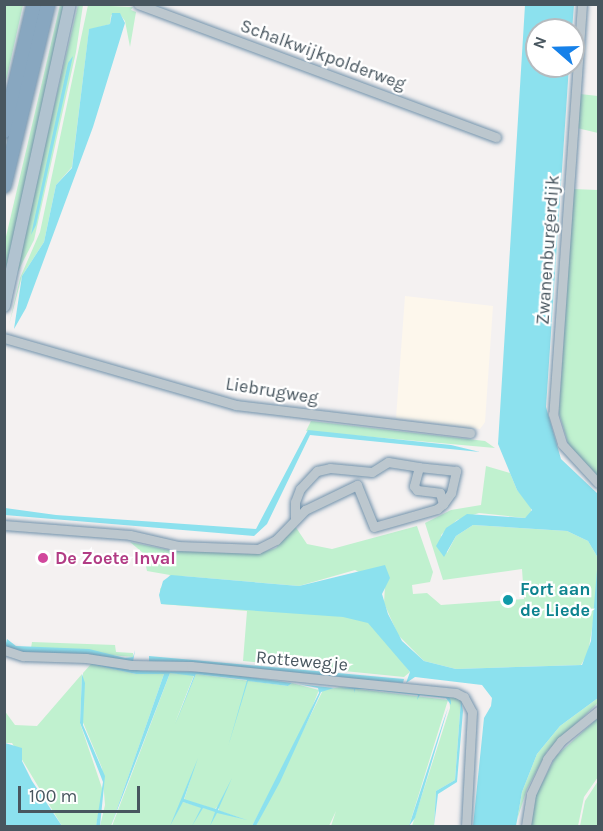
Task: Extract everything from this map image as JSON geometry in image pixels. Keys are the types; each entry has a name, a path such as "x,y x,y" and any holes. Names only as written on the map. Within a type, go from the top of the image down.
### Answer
{"highway":[{"path":"4,131 34,4"},
{"path":"4,186 48,4"}],"main road":[{"path":"4,306 70,4"}],"street":[{"name":"Schalkwijkpolderweg","path":"138,4 149,6 496,137"},
{"name":"Zwanenburgerdijk","path":"582,4 554,414 562,444 598,483"},
{"name":"Liebrugweg","path":"4,338 236,405 470,433"},
{"path":"4,525 130,535 178,546 258,549 276,540 295,519 357,484 388,462 456,471 451,493 443,504 429,512 375,527 357,484"},
{"path":"419,467 414,486 417,490 440,493 443,504"},
{"path":"295,519 295,502 300,489 317,471 330,468 372,472"},
{"name":"Rottewegje","path":"4,650 23,656 191,666 456,693 464,697 472,712 466,826"},
{"path":"526,826 531,794 547,759 561,741 598,711"}],"shaded area":[{"path":"405,296 493,306 485,422 480,429 396,418"}],"green space":[{"path":"4,5 23,5 5,86"},
{"path":"60,5 66,5 4,283 5,241"},
{"path":"78,5 83,5 76,52 34,240 13,281"},
{"path":"88,5 133,7 131,10 136,12 130,47 125,21 119,13 111,15 110,24 89,30 72,167 56,185 44,242 22,276 9,325 20,278 40,232"},
{"path":"580,94 598,96 598,133 577,128"},
{"path":"573,189 598,190 598,477 569,446 559,413"},
{"path":"311,421 485,441 495,448 306,431"},
{"path":"486,466 510,473 517,490 531,505 531,513 525,518 479,513 457,520 441,535 447,553 456,536 473,525 567,531 588,541 598,558 595,611 588,653 581,665 456,669 424,661 398,635 384,603 385,585 355,570 299,586 182,576 190,602 369,619 410,672 404,677 243,661 247,611 161,604 160,589 170,575 147,571 143,553 130,542 169,550 257,554 276,548 295,526 307,544 332,549 417,526 433,572 430,582 412,585 413,594 427,593 441,605 524,599 522,569 443,580 425,523 451,510 481,505"},
{"path":"32,642 115,645 116,652 133,653 133,657 31,648"},
{"path":"91,664 136,674 164,674 111,826 100,826 105,805 102,768 82,720 83,673"},
{"path":"170,673 194,675 175,723 196,674 288,686 292,683 319,690 305,725 252,826 112,826","holes":["191,778 184,800 215,809 219,805 219,811 247,820 183,802 180,804"]},
{"path":"82,674 80,723 103,791 96,826 62,826 12,743 6,743 5,749 4,710 15,725 37,726"},
{"path":"341,687 448,700 409,826 331,826 336,811 329,826 256,826 323,690"},
{"path":"449,696 461,699 455,780 436,791 434,826 412,826 450,708"},
{"path":"598,698 598,703 547,751 527,789 517,820 522,792 537,754 560,726"},
{"path":"598,718 598,777 584,797 578,826 529,826 535,797 556,756"},
{"path":"598,781 598,826 580,826 585,801"}],"water":[{"path":"525,5 574,5 573,18 525,18 525,78 568,78 546,407 561,459 598,494 598,558 588,541 567,531 473,525 456,536 444,557 436,546 446,528 467,514 525,518 532,510 517,490 498,444"},
{"path":"112,13 120,13 125,23 93,127 26,308 14,329 22,276 44,242 56,185 72,168 89,29 110,24"},
{"path":"73,56 36,225 31,235 68,63"},
{"path":"308,430 451,445 480,452 310,435 267,524 254,536 5,515 5,508 56,515 256,529"},
{"path":"598,558 598,698 560,726 537,754 522,792 516,826 473,826 484,718 491,706 492,698 482,685 415,677 406,683 410,672 368,623 343,617 161,604 159,595 163,581 171,575 299,586 385,565 390,578 382,594 388,614 402,641 424,661 456,669 582,665 591,641"},
{"path":"7,639 16,646 89,649 125,658 133,657 135,650 133,662 19,653 5,647"},
{"path":"149,656 404,679 403,683 149,662"},
{"path":"100,663 142,671 212,672 292,683 288,686 248,681 228,747 247,680 196,674 175,725 194,676 170,673 111,826 164,674 136,674 90,664"},
{"path":"82,674 85,683 83,725 105,776 100,826 96,826 103,782 80,723"},
{"path":"298,684 334,688 321,692 280,782 256,826 252,826 319,693 318,688"},
{"path":"358,687 449,696 451,705 446,698 420,695 417,700 418,695 365,689 355,689 354,693 354,689 341,688"},
{"path":"461,699 463,711 457,782 438,794 434,826 436,791 455,780"},
{"path":"448,708 415,818 409,826 444,719"},
{"path":"5,743 22,748 22,761 32,781 62,826 5,826"},
{"path":"198,758 184,799 216,809 232,778 218,810 247,820 217,813 210,826 215,812 203,808 192,826 201,808 183,802 170,826"}],"place":[{"name":"De Zoete Inval","path":"43,558"},
{"name":"Fort aan de Liede","path":"508,600"}]}
